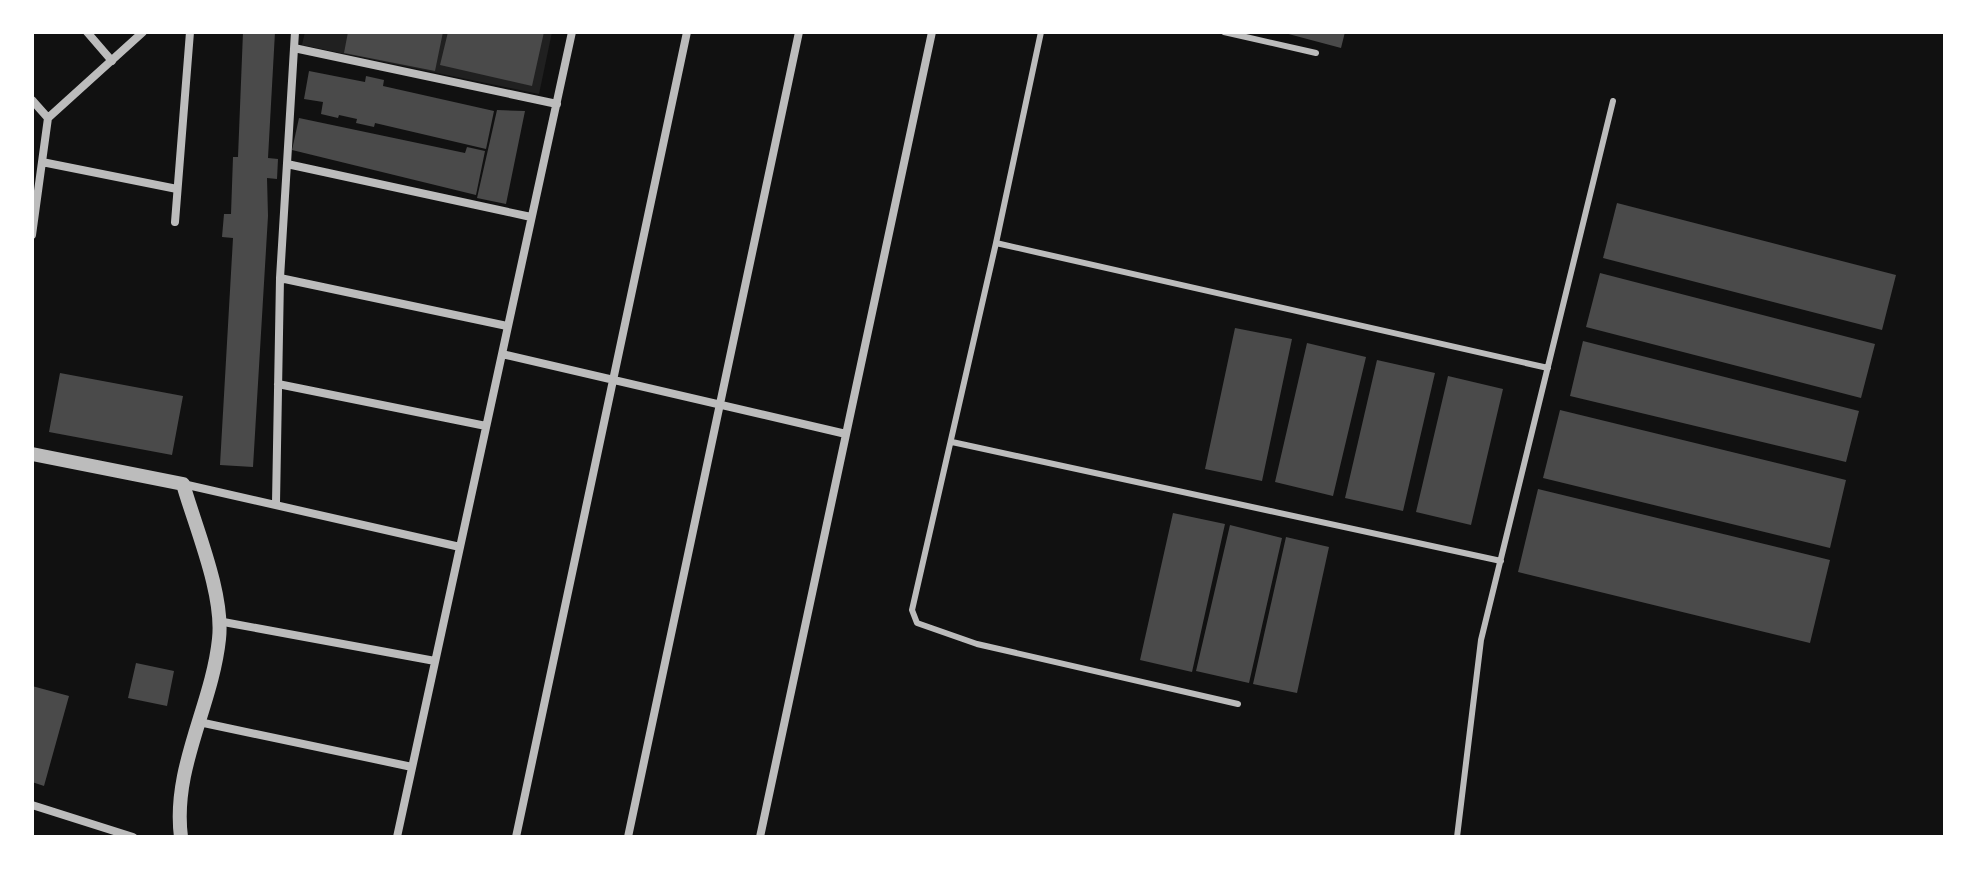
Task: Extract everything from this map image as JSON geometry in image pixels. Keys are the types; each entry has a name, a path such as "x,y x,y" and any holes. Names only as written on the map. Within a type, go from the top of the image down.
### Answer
{"street":[{"path":"87,32 112,61"},
{"path":"32,235 48,118 143,32"},
{"path":"175,222 190,32"},
{"path":"276,503 280,278 295,32"},
{"path":"397,837 572,32"},
{"path":"516,837 687,32"},
{"path":"628,837 799,32"},
{"path":"760,837 932,32"},
{"path":"294,48 557,104"},
{"path":"32,100 48,118"},
{"path":"42,162 177,189"},
{"path":"287,164 531,217"},
{"path":"280,278 507,326"},
{"path":"502,354 846,434"},
{"path":"278,384 486,426"},
{"path":"32,454 276,503 460,547"},
{"path":"181,837 182,779 214,672 218,621 183,484"},
{"path":"218,621 435,661"},
{"path":"199,722 412,767"},
{"path":"32,805 133,837"}],"lane":[{"path":"1041,32 952,442 912,610 917,623 977,644 1238,704"},
{"path":"1224,32 1316,53"},
{"path":"1457,837 1481,640 1613,101"},
{"path":"996,243 1548,368"},
{"path":"952,442 1501,561"}],"shaded area":[{"path":"305,32 552,32 539,94 302,45"}],"building":[{"path":"243,32 275,32 268,158 278,159 277,179 267,178 268,216 253,467 220,465 233,238 222,237 224,214 231,214 233,157 238,157"},
{"path":"348,32 443,32 435,71 344,53"},
{"path":"448,32 544,32 532,86 440,65"},
{"path":"1281,32 1345,32 1341,48"},
{"path":"309,71 365,82 366,76 384,80 383,86 494,111 486,149 375,123 374,127 356,123 357,119 339,115 338,118 321,114 323,102 304,99"},
{"path":"497,110 525,111 506,204 477,198"},
{"path":"299,118 465,153 467,147 485,151 476,195 292,150"},
{"path":"1617,203 1896,275 1882,330 1603,258"},
{"path":"1600,273 1875,344 1861,398 1586,327"},
{"path":"1235,328 1292,339 1262,481 1205,469"},
{"path":"1583,341 1859,411 1846,462 1570,396"},
{"path":"1307,343 1366,357 1333,496 1275,482"},
{"path":"1377,360 1435,373 1403,511 1345,498"},
{"path":"60,373 183,396 172,455 49,432"},
{"path":"1448,376 1503,389 1471,525 1416,512"},
{"path":"1560,410 1846,480 1830,548 1543,478"},
{"path":"1538,489 1830,560 1810,643 1518,572"},
{"path":"1173,513 1225,524 1192,672 1140,660"},
{"path":"1230,525 1282,538 1249,683 1196,671"},
{"path":"1286,537 1329,547 1297,693 1253,684"},
{"path":"136,663 174,671 167,706 128,698"},
{"path":"32,686 69,696 44,786 32,782"}]}
